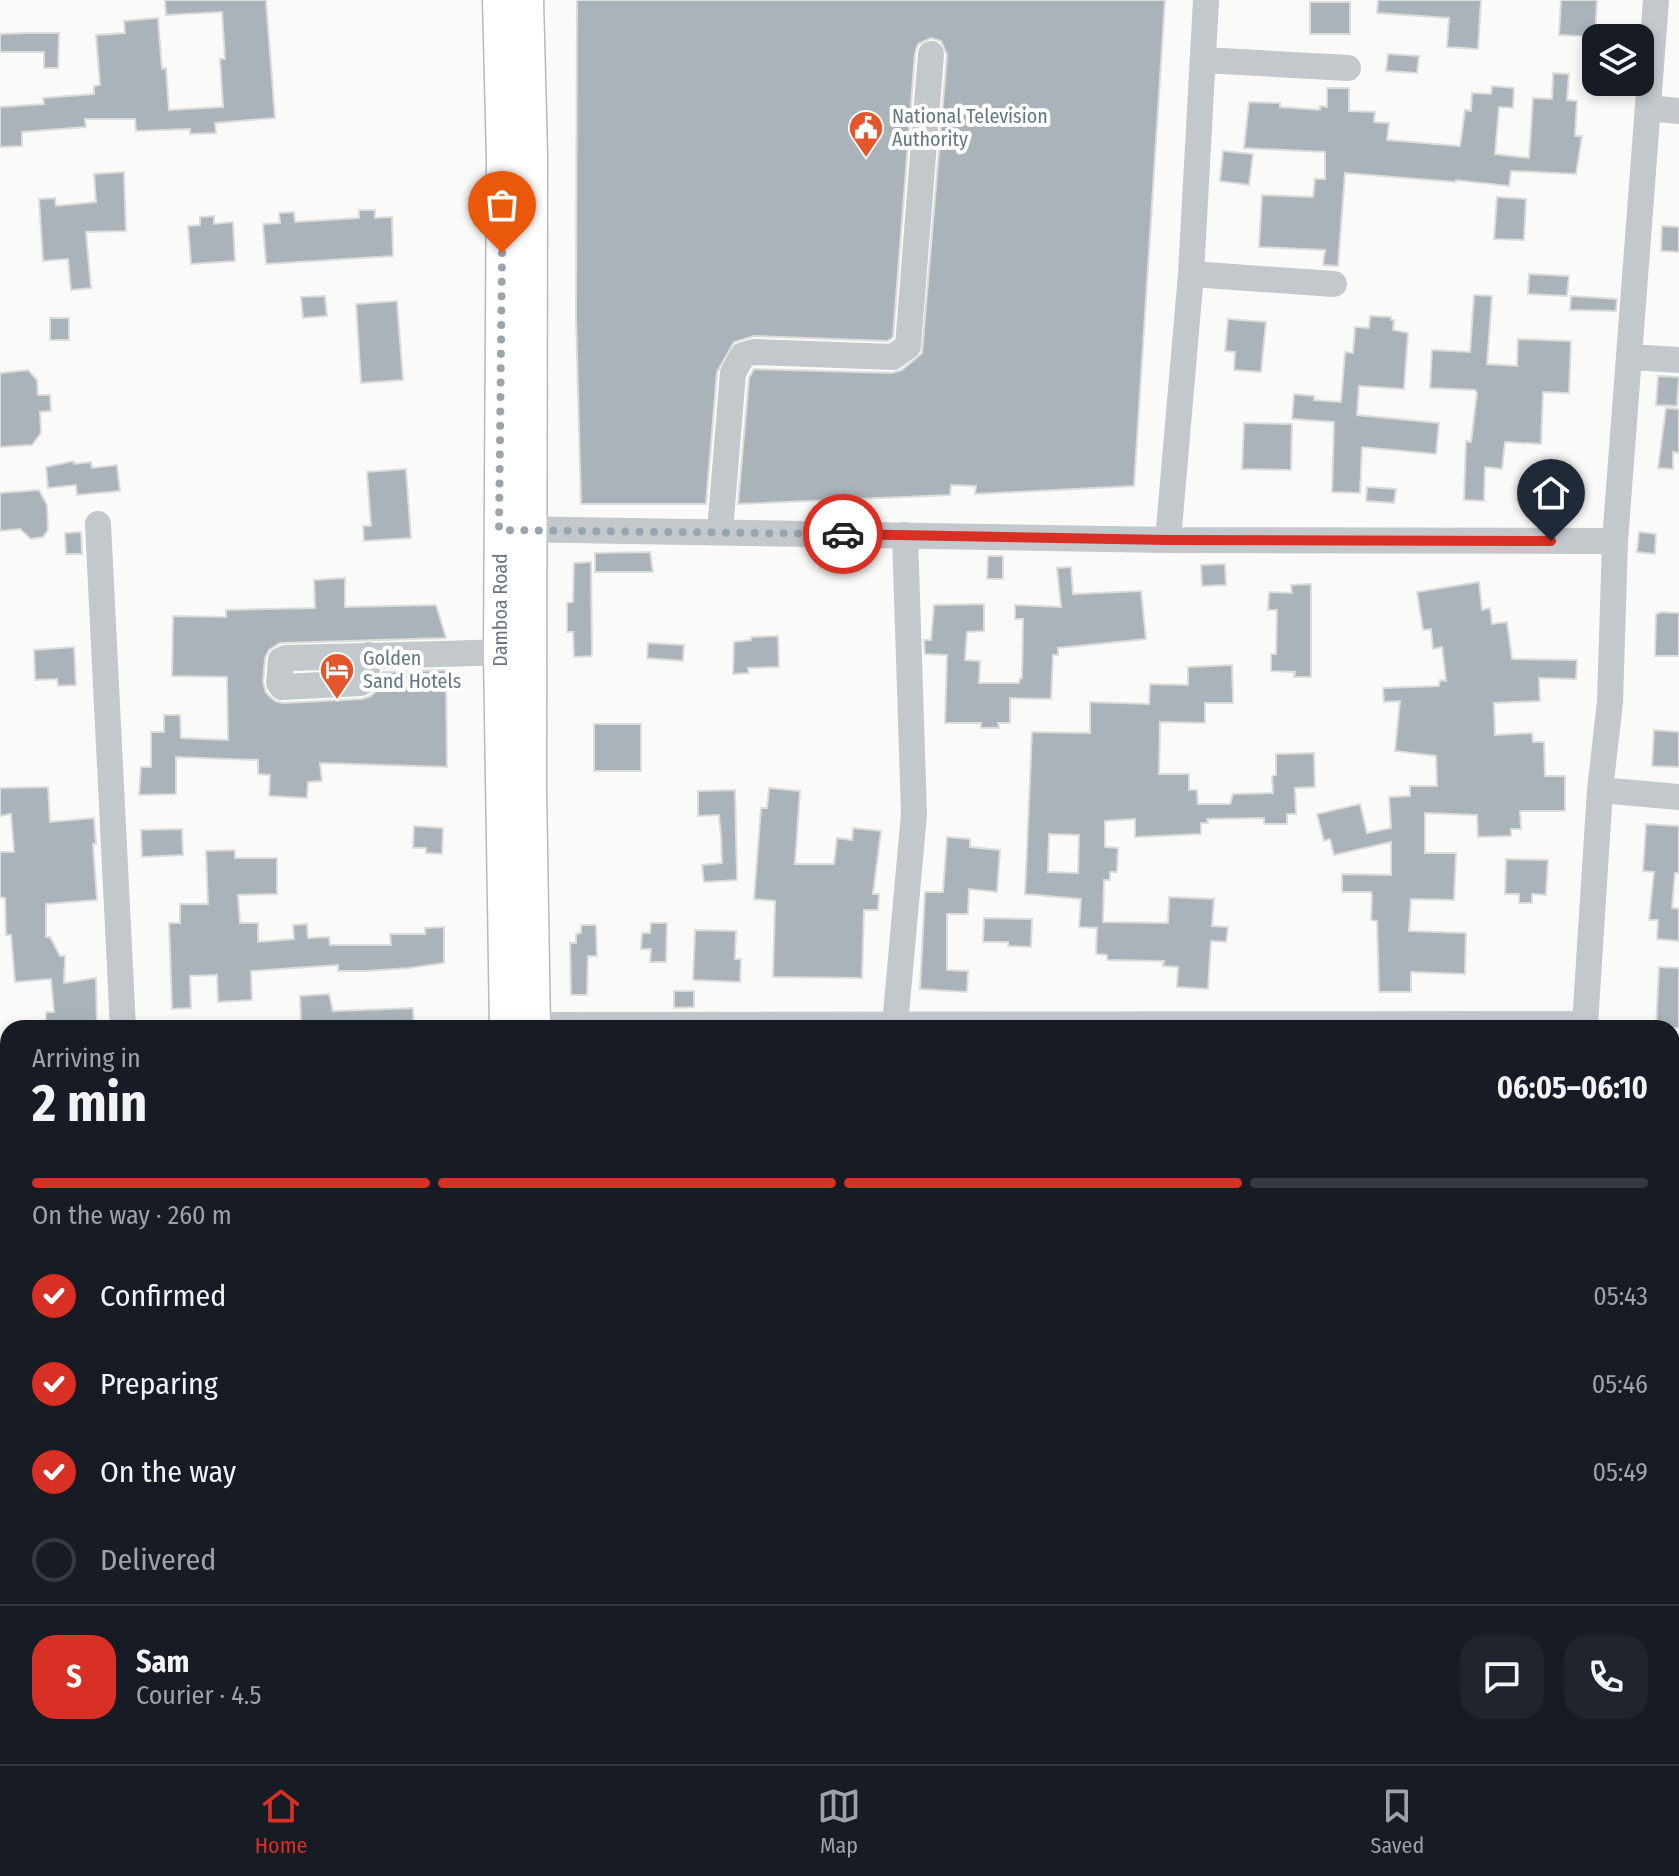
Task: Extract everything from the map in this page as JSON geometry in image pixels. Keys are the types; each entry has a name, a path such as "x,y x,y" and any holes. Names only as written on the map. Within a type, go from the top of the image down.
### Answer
{"main road":[{"name":"Damboa Road","path":"499,0 515,529 530,788 525,1020"},
{"name":"Damboa Road","path":"525,1020 500,652 515,529 531,154 527,0"}],"street":[{"path":"1168,540 1191,274 1206,0"},
{"path":"1586,1020 1600,790 1610,702 1615,541 1656,0"},
{"path":"720,531 733,373 743,355 754,352 893,357 908,346 931,54"},
{"path":"1203,60 1348,68"},
{"path":"1648,108 1679,111"},
{"path":"1191,274 1334,284"},
{"path":"1630,357 1679,360"},
{"path":"98,524 123,1020"},
{"path":"515,529 1168,540 1615,541"},
{"path":"895,1020 914,814 905,535"},
{"path":"368,655 500,652"},
{"path":"1600,790 1679,797"}],"building":[{"path":"165,0 266,0 275,118 215,123 216,133 190,134 190,129 136,131 135,119 85,119 86,127 22,132 22,146 0,147 0,107 44,104 43,98 94,94 94,86 100,85 96,35 125,33 124,21 158,18 169,110 223,107 220,59 225,59 222,12 166,15"},
{"name":"National Television Authority","path":"577,0 1165,0 1134,486 975,494 976,486 951,485 950,495 738,504 749,378 754,369 892,373 902,370 922,353 947,55 941,41 931,38 918,44 915,53 893,337 888,341 754,336 734,342 717,372 706,504 581,504 576,317"},
{"path":"1378,0 1481,0 1478,49 1447,47 1449,18 1377,13"},
{"path":"1561,0 1597,0 1596,24 1582,24 1582,36 1559,35"},
{"path":"1310,2 1350,2 1350,34 1310,34"},
{"path":"59,33 58,68 44,68 44,52 0,52 0,34"},
{"path":"1388,54 1419,56 1417,73 1386,71"},
{"path":"1553,73 1569,74 1567,100 1577,101 1575,136 1582,136 1576,174 1511,171 1509,186 1345,173 1338,266 1323,265 1325,250 1259,247 1262,195 1313,197 1315,179 1325,179 1325,152 1244,148 1249,102 1280,103 1280,107 1320,110 1320,106 1327,107 1327,88 1349,88 1349,111 1375,112 1374,122 1389,123 1387,140 1460,146 1465,110 1471,111 1472,93 1491,94 1492,86 1514,88 1513,108 1499,107 1495,154 1529,158 1533,98 1552,99"},
{"path":"1223,151 1253,154 1249,185 1220,181"},
{"path":"124,172 126,231 86,232 91,288 71,290 68,259 43,261 39,199 55,198 56,206 96,202 94,174"},
{"path":"1497,197 1526,199 1524,240 1494,239"},
{"path":"359,210 375,210 375,218 392,217 393,256 266,264 263,224 280,223 279,213 294,212 295,222 359,218"},
{"path":"214,216 214,224 233,222 235,261 191,264 188,226 200,225 200,217"},
{"path":"1662,226 1679,227 1679,252 1661,251"},
{"path":"1529,274 1569,276 1567,296 1528,294"},
{"path":"1474,295 1492,296 1487,364 1517,366 1518,339 1571,341 1569,393 1543,392 1541,444 1505,442 1502,469 1485,467 1484,501 1464,500 1466,441 1471,442 1477,393 1475,390 1430,388 1432,350 1470,352"},
{"path":"325,296 327,316 303,318 301,297"},
{"path":"1571,296 1617,299 1616,311 1570,310"},
{"path":"397,301 403,380 361,383 356,304"},
{"path":"1370,316 1391,317 1394,320 1393,330 1408,333 1404,389 1359,386 1357,415 1439,423 1436,454 1362,447 1360,493 1332,492 1334,422 1292,419 1294,394 1314,396 1314,400 1341,402 1345,352 1353,353 1355,327 1369,328"},
{"path":"50,318 69,318 69,340 50,340"},
{"path":"1228,319 1266,322 1261,372 1234,370 1235,352 1225,351"},
{"path":"28,370 37,380 38,395 50,395 51,411 40,412 41,433 32,445 0,447 0,373"},
{"path":"1658,376 1679,377 1677,406 1656,405"},
{"path":"1666,408 1679,409 1679,453 1673,452 1673,469 1658,468"},
{"path":"1244,423 1292,424 1291,470 1242,469"},
{"path":"74,461 74,464 91,462 92,468 117,465 120,491 77,495 76,485 48,488 46,467"},
{"path":"406,469 411,538 364,541 363,526 371,526 367,472"},
{"path":"1367,487 1396,489 1394,503 1366,501"},
{"path":"39,490 47,505 48,530 43,537 31,539 20,529 0,531 0,493"},
{"path":"81,532 82,554 66,554 65,533"},
{"path":"1639,532 1656,534 1655,554 1637,552"},
{"path":"650,552 653,572 595,572 595,553"},
{"path":"988,556 1003,556 1003,579 987,579"},
{"path":"591,562 592,656 574,657 573,632 567,632 567,603 573,602 574,563"},
{"path":"1225,564 1226,585 1202,586 1201,565"},
{"path":"1071,567 1073,594 1141,591 1146,639 1058,648 1058,655 1053,655 1051,699 1010,698 1010,723 998,723 999,728 981,728 981,723 945,723 947,655 925,654 924,640 931,640 934,605 984,604 984,631 967,632 965,660 980,661 979,683 1019,683 1022,678 1023,619 1015,619 1015,605 1061,607 1057,568"},
{"name":"Golden Sand Hotels","path":"345,578 345,607 436,605 446,638 280,643 269,650 265,658 263,682 266,693 283,703 362,699 371,696 380,687 383,672 446,670 447,767 320,763 322,781 308,782 307,798 269,796 270,775 258,774 258,760 176,757 176,794 139,795 141,767 151,767 151,732 164,732 164,715 180,715 181,738 228,740 227,677 172,676 173,616 226,617 226,610 315,608 314,580"},
{"path":"1479,582 1482,610 1490,608 1492,624 1507,622 1512,659 1577,660 1576,679 1539,678 1540,701 1494,703 1495,735 1532,733 1533,742 1544,742 1545,776 1565,776 1565,811 1520,811 1521,829 1511,829 1511,836 1478,837 1477,815 1425,813 1425,853 1456,853 1454,900 1411,899 1409,931 1466,933 1465,974 1411,972 1411,992 1379,992 1377,921 1371,920 1371,892 1342,892 1342,874 1391,875 1391,842 1334,855 1330,839 1324,841 1317,814 1360,804 1367,833 1391,828 1389,797 1410,796 1410,786 1437,786 1436,756 1395,751 1400,701 1384,702 1383,688 1439,686 1440,680 1446,681 1442,647 1433,649 1431,629 1423,630 1417,592"},
{"path":"1311,584 1311,677 1294,677 1295,672 1271,671 1271,654 1276,654 1277,610 1268,610 1269,592 1292,593 1291,585"},
{"path":"1679,613 1679,656 1655,656 1656,614"},
{"path":"778,636 779,667 748,668 749,673 733,674 734,642 751,640 751,637"},
{"path":"648,643 684,645 683,661 647,658"},
{"path":"74,647 76,685 58,686 57,679 35,680 34,650"},
{"path":"1232,665 1233,703 1205,703 1205,723 1160,722 1159,774 1189,774 1189,790 1197,790 1198,804 1230,804 1233,794 1273,793 1276,754 1314,753 1315,787 1295,788 1296,814 1287,814 1287,824 1264,824 1264,818 1207,819 1208,823 1201,823 1201,834 1135,837 1135,819 1105,821 1105,847 1118,848 1117,872 1110,872 1110,880 1104,880 1103,922 1168,923 1169,897 1214,899 1212,926 1228,927 1226,942 1211,941 1208,989 1177,987 1178,967 1163,966 1164,961 1107,960 1107,955 1096,954 1097,928 1079,927 1081,899 1025,894 1032,732 1090,733 1090,702 1149,704 1150,684 1188,685 1188,667","holes":["1049,834 1079,835 1078,873 1048,872"]},
{"path":"594,724 641,724 641,771 594,771"},
{"path":"1654,730 1679,732 1679,767 1652,766"},
{"path":"48,787 50,822 94,818 97,900 46,904 46,937 50,937 60,956 65,956 64,983 96,978 97,1020 46,1020 46,1012 54,1012 51,979 15,982 11,935 6,935 5,898 0,897 0,852 14,852 11,814 0,816 0,788"},
{"path":"769,788 800,791 795,864 834,864 837,838 852,840 853,828 881,831 873,894 879,894 878,910 864,910 862,978 773,977 775,901 754,899 761,808 767,808"},
{"path":"735,790 737,880 704,882 702,865 722,863 721,837 719,815 698,816 698,791"},
{"path":"1646,824 1679,826 1679,873 1675,873 1672,908 1679,909 1679,941 1657,939 1658,920 1649,920 1654,872 1643,871"},
{"path":"414,826 443,828 442,854 426,853 426,848 413,848"},
{"path":"182,829 183,855 142,857 141,830"},
{"path":"947,837 970,839 970,847 1000,850 997,892 969,889 968,914 947,914 947,970 968,971 967,992 920,989 925,892 943,892"},
{"path":"235,850 235,858 277,858 277,894 238,895 240,923 258,923 258,942 294,939 293,925 307,924 308,938 329,937 330,945 391,945 390,934 425,934 425,928 444,927 444,963 365,971 338,971 338,965 251,971 252,1000 218,1002 217,975 190,976 191,1008 172,1009 169,923 180,923 180,904 208,904 206,851"},
{"path":"1506,859 1548,860 1546,895 1532,894 1532,903 1519,903 1519,894 1505,894"},
{"path":"984,918 1032,919 1031,947 1008,946 1008,942 983,942"},
{"path":"651,923 667,923 666,962 650,962 651,949 641,949 642,933 650,933"},
{"path":"581,925 596,925 597,956 588,956 587,995 571,995 570,943 576,943 576,934 581,933"},
{"path":"695,930 736,931 735,959 741,959 740,982 693,980"},
{"path":"1659,967 1679,968 1679,1020 1656,1020"},
{"path":"674,991 694,991 694,1007 674,1008"},
{"path":"329,994 333,1011 413,1008 414,1020 301,1020 300,996"}],"way so far":[{"path":"502,253 499,530 843,534"}],"place":[{"name":"National Television Authority","path":"866,159"},
{"name":"Golden Sand Hotels","path":"337,701"}],"route":[{"path":"843,534 1168,540 1551,541"}]}
